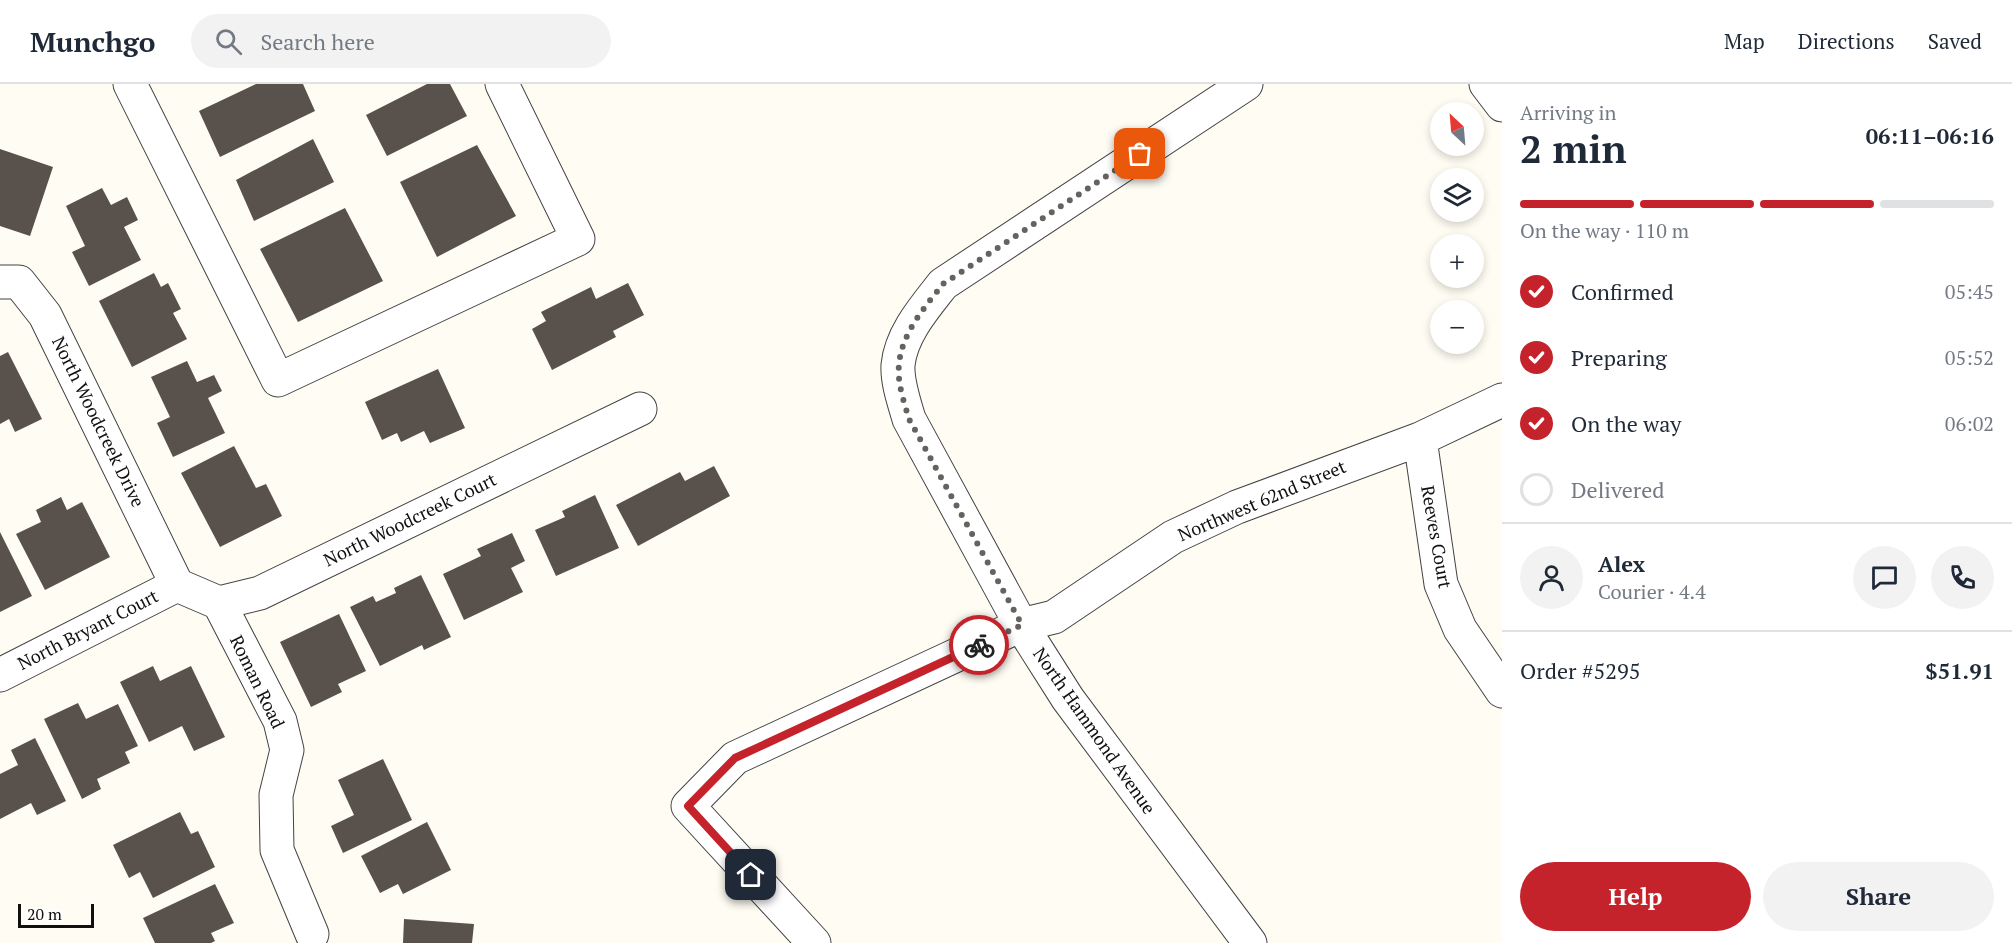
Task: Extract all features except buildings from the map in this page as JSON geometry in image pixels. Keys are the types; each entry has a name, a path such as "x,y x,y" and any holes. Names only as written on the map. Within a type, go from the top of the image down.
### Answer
{"street":[{"path":"130,84 278,380 578,239 502,84"},
{"name":"North Hammond Avenue","path":"1246,84 943,284 919,314 905,342 898,364 901,392 909,419 1022,625 1068,699 1250,943"},
{"path":"1486,84 1502,105"},
{"name":"North Woodcreek Drive","path":"0,282 19,282 45,315 177,585"},
{"name":"Northwest 62nd Street","path":"814,943 688,806 735,758 1022,625 1054,617 1173,537 1237,507 1419,439 1502,400"},
{"name":"North Woodcreek Court","path":"219,603 260,593 640,409"},
{"name":"Reeves Court","path":"1419,439 1441,584 1460,629 1502,691"},
{"path":"177,585 219,603"},
{"name":"North Bryant Court","path":"0,675 177,585"},
{"name":"Roman Road","path":"219,603 280,721 287,750 276,795 277,850 312,934"}],"way so far":[{"path":"979,645 1022,625 925,453 909,419 901,392 898,364 905,342 919,314 943,284 1140,154"}],"route":[{"path":"751,875 688,806 735,758 979,645"}]}
